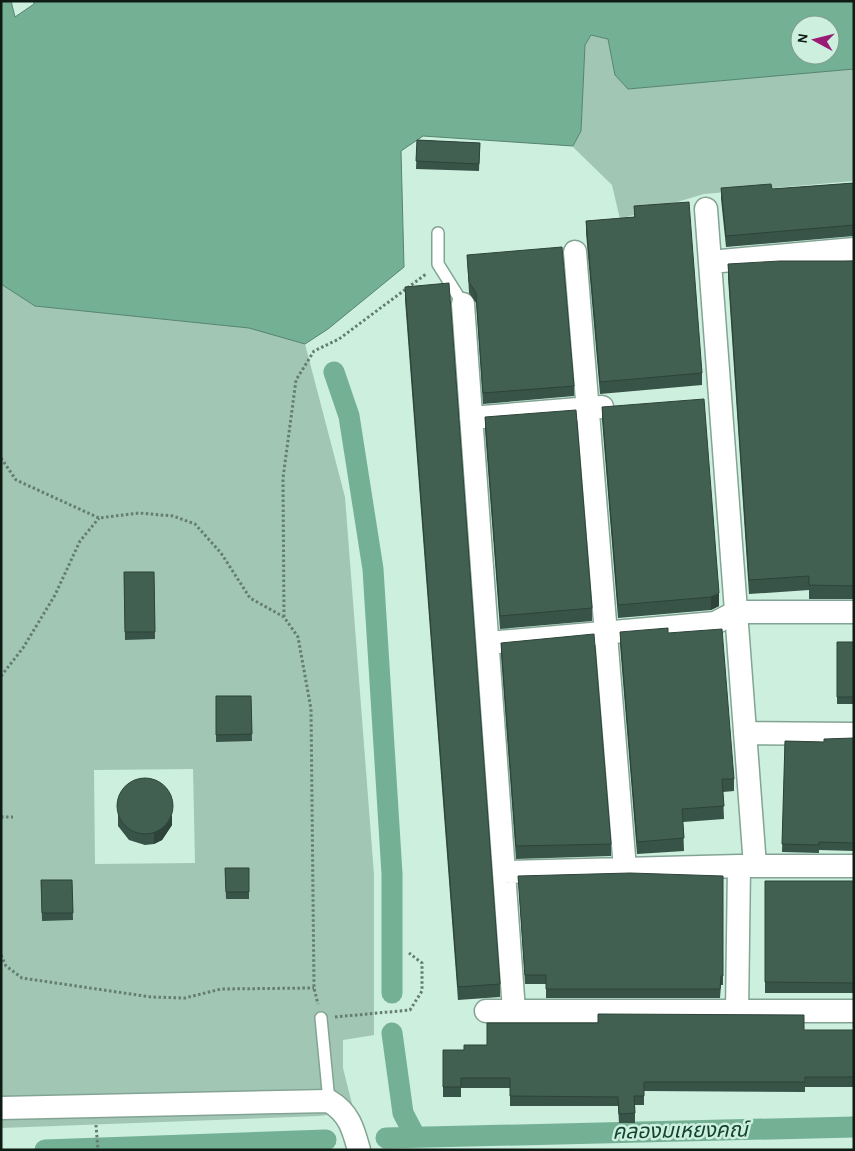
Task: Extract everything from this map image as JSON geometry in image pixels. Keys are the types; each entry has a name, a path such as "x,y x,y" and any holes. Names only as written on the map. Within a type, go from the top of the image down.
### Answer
{"street":[{"path":"706,209 710,262 711,398 736,612 745,733 747,866 737,1012"},
{"path":"710,262 854,249"},
{"path":"575,252 625,869"},
{"path":"463,304 514,1011"},
{"path":"471,418 625,405"},
{"path":"488,643 715,623 736,612 854,612"},
{"path":"745,733 854,734"},
{"path":"504,872 747,866 854,866"},
{"path":"486,1011 854,1011"},
{"path":"1,1108 329,1101 341,1108 351,1122 359,1150"}],"lane":[{"path":"438,234 438,264 463,304"},
{"path":"321,1018 329,1101"}],"path":[{"path":"284,617 283,478 296,380 314,351 339,339 438,264"},
{"path":"1,458 16,480 99,518 139,513 173,516 195,524 221,553 250,598 284,617 298,637 311,709 314,988 321,1018 410,1010 422,991 422,963 409,953"},
{"path":"1,676 23,648 55,594 80,541 99,518"},
{"path":"1,817 14,817"},
{"path":"1,955 6,966 22,978 151,997 185,998 221,988 314,988"},
{"path":"96,1128 98,1150"}],"shaded area":[{"path":"1,1 11,1 15,17 34,4 34,1 854,1 854,69 628,89 615,75 608,39 591,35 585,45 581,131 573,146 423,136 401,151 404,267 328,329 305,344 249,328 35,306 1,284"},
{"path":"591,35 608,39 615,75 628,89 854,69 854,181 704,194 620,219 612,185 573,147 581,131 585,45"},
{"path":"1,284 35,306 249,328 305,344 345,497 374,875 374,1035 343,1040 343,1068 354,1112 319,1116 1,1128","holes":["193,769 195,863 95,864 94,770"]}],"building":[{"path":"417,140 480,143 479,164 416,161"},
{"path":"854,183 854,225 726,236 721,188 771,184 772,189"},
{"path":"689,202 702,373 600,382 586,221 635,217 634,206"},
{"path":"562,247 574,386 483,393 476,293 469,282 467,255"},
{"path":"780,261 854,261 854,586 809,585 809,576 749,580 728,264"},
{"path":"449,283 500,984 458,987 405,287"},
{"path":"704,399 719,593 711,597 618,605 602,407"},
{"path":"576,410 592,608 500,616 485,417"},
{"path":"124,572 154,572 155,632 125,632"},
{"path":"668,628 668,633 722,629 734,779 722,779 724,806 682,809 684,838 637,842 620,632"},
{"path":"594,634 611,844 516,846 501,643"},
{"path":"837,642 854,642 854,697 837,697"},
{"path":"216,696 251,696 252,734 216,735"},
{"path":"854,738 854,843 819,842 819,845 782,844 785,741 824,742 824,739"},
{"path":"145,778 156,780 165,786 171,795 173,806 171,817 165,826 156,832 145,834 134,832 125,826 119,817 117,806 119,795 125,786 134,780"},
{"path":"225,868 249,868 249,892 226,892"},
{"path":"630,873 723,876 723,976 721,976 720,989 546,989 546,975 525,975 518,876"},
{"path":"41,880 72,880 73,913 42,913"},
{"path":"765,881 854,881 854,983 765,982"},
{"path":"598,1014 804,1015 804,1030 854,1030 854,1077 805,1077 805,1082 644,1082 644,1096 634,1096 635,1113 619,1114 618,1097 510,1096 510,1078 461,1078 461,1087 443,1087 443,1050 464,1050 464,1045 487,1045 487,1023 598,1023"}],"waterway":[{"path":"334,372 349,416 373,569 392,874 392,993"},
{"path":"392,1033 403,1113 415,1136"},
{"name":"คลองมเหยงคณ์","path":"386,1138 854,1127"},
{"name":"คลองมเหยงคณ์","path":"45,1150 326,1140"}]}
